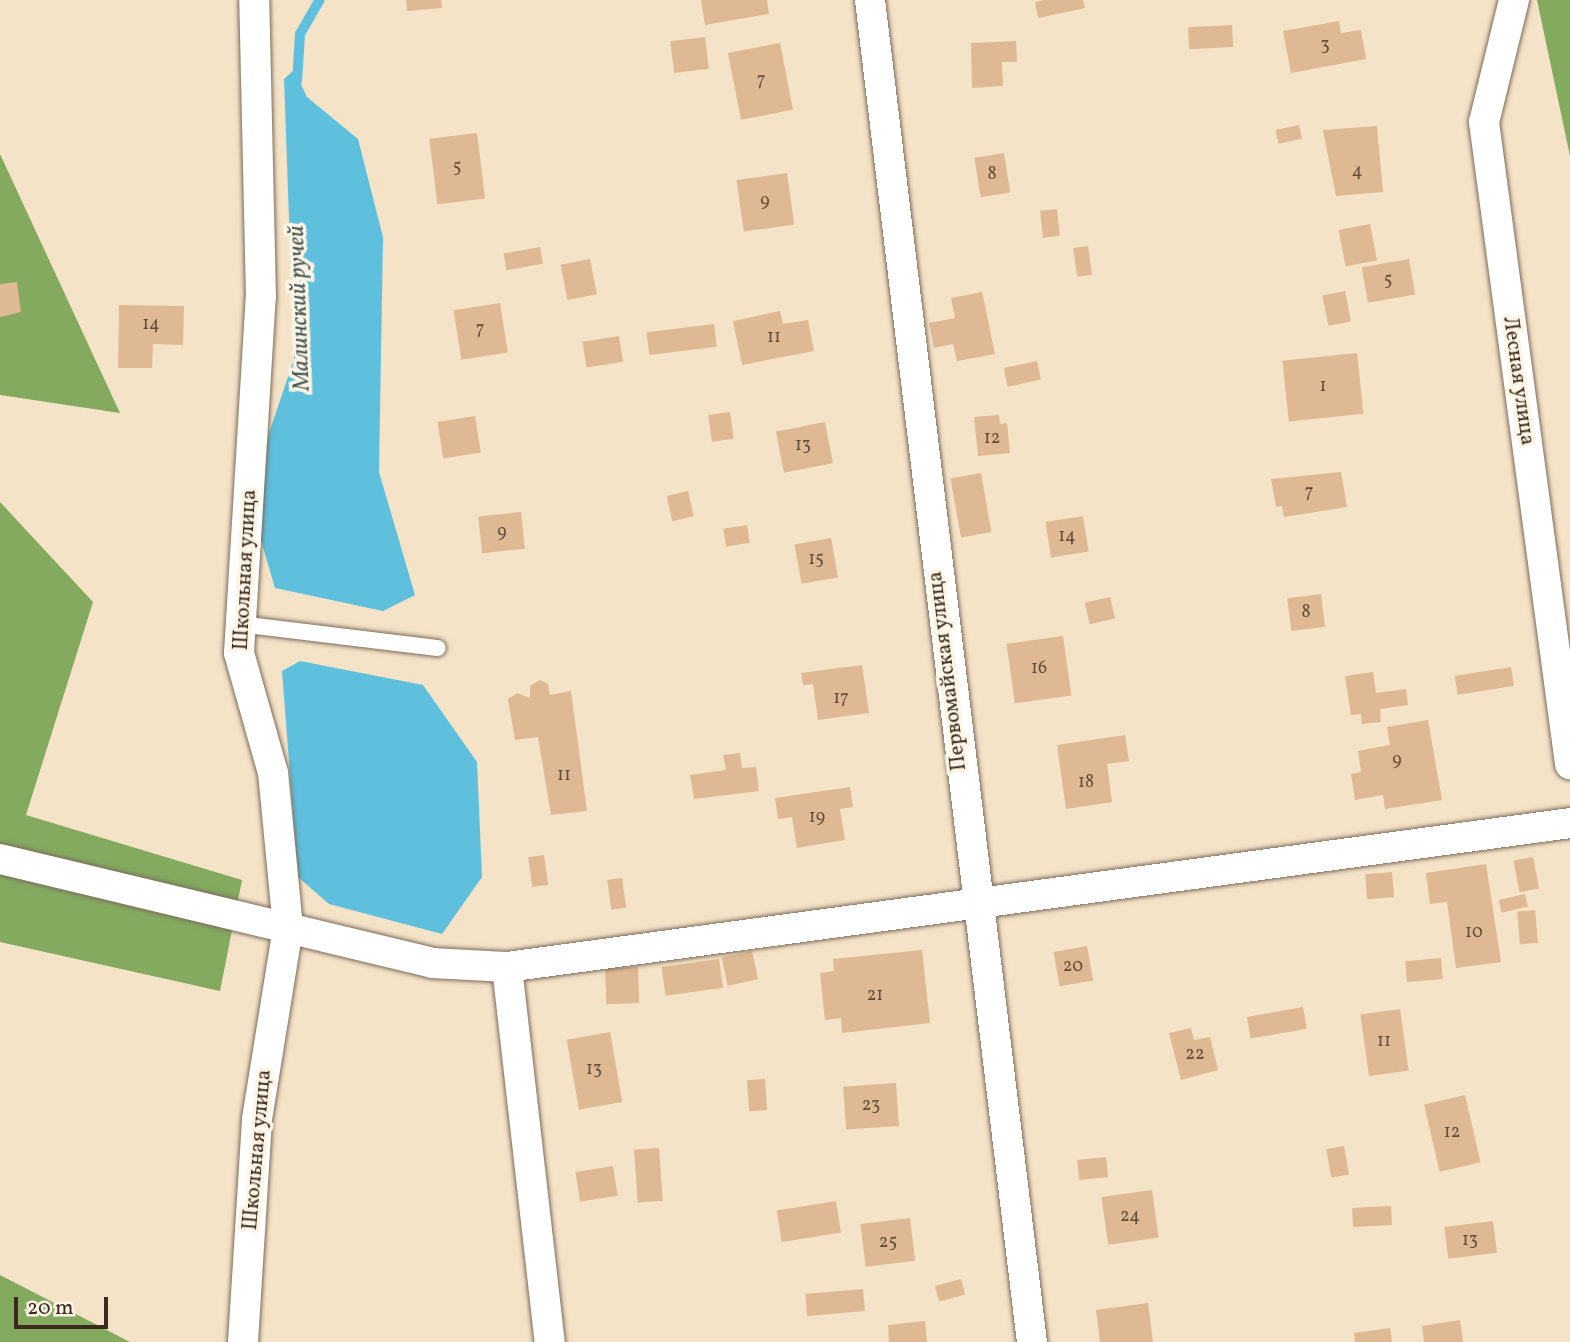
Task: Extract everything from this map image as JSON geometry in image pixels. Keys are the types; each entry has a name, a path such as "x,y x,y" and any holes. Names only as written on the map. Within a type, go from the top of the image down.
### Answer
{"street":[{"name":"Школьная улица","path":"243,1342 257,1119 288,928 274,773 239,653 261,298 254,0"},
{"name":"Первомайская улица","path":"870,0 975,907 1032,1342"},
{"name":"Лесная улица","path":"1514,0 1484,122 1570,764"},
{"path":"0,859 432,963 507,967 975,907 1570,823"},
{"path":"507,967 524,1159 550,1342"}],"lane":[{"path":"239,624 438,648"}],"green space":[{"path":"1537,0 1570,0 1570,156"},
{"path":"0,154 120,413 0,395"},
{"path":"0,502 93,602 26,815 242,880 220,991 0,942"},
{"path":"0,1275 130,1342 0,1342"}],"water":[{"path":"294,70 307,97 358,139 383,237 379,472 415,595 383,611 275,588 255,520 269,433 294,359 284,79"},
{"path":"300,661 423,685 477,762 482,877 442,934 329,904 298,877 282,671"}],"building":[{"path":"406,0 441,0 442,8 407,11"},
{"path":"701,0 767,0 769,14 705,25"},
{"path":"1083,0 1085,8 1038,18 1035,2"},
{"path":"1339,21 1341,33 1361,30 1366,59 1291,73 1283,31"},
{"path":"1232,25 1233,47 1189,49 1188,27"},
{"path":"705,37 709,69 674,73 670,41"},
{"path":"1016,41 1017,62 1002,62 1003,86 972,88 971,43"},
{"path":"780,43 793,110 741,120 728,53"},
{"path":"1299,125 1302,139 1278,144 1276,130"},
{"path":"1377,126 1383,192 1336,196 1323,130"},
{"path":"477,133 485,199 437,204 429,139"},
{"path":"1004,153 1010,193 981,197 974,158"},
{"path":"787,173 794,224 744,232 736,180"},
{"path":"1057,209 1060,236 1043,238 1040,211"},
{"path":"1370,224 1377,260 1346,266 1339,230"},
{"path":"1088,246 1092,275 1077,277 1073,248"},
{"path":"540,247 543,264 507,270 504,253"},
{"path":"590,259 597,294 567,300 561,265"},
{"path":"1409,259 1415,294 1368,303 1362,267"},
{"path":"17,282 21,312 0,317 0,284"},
{"path":"1345,291 1351,321 1328,326 1322,295"},
{"path":"982,292 995,354 957,361 953,344 934,348 929,323 955,318 951,298"},
{"path":"500,303 508,352 461,360 454,310"},
{"path":"119,305 184,306 183,345 153,344 152,368 118,368"},
{"path":"780,311 783,324 808,320 814,351 742,365 733,321"},
{"path":"714,324 717,347 649,355 647,332"},
{"path":"619,336 623,362 587,367 582,342"},
{"path":"1357,353 1363,414 1289,422 1282,361"},
{"path":"1037,361 1041,380 1008,387 1004,368"},
{"path":"730,412 734,439 712,442 708,415"},
{"path":"999,415 1000,424 1007,423 1010,453 978,456 974,417"},
{"path":"475,416 481,453 443,458 437,422"},
{"path":"825,422 833,463 784,473 776,432"},
{"path":"1341,472 1347,507 1284,517 1282,506 1276,507 1271,479"},
{"path":"981,473 991,532 961,537 950,478"},
{"path":"688,491 694,516 672,521 667,496"},
{"path":"521,512 525,549 482,553 478,516"},
{"path":"1083,516 1089,552 1051,558 1045,522"},
{"path":"747,525 750,543 726,547 723,529"},
{"path":"831,538 838,577 802,584 795,544"},
{"path":"1321,594 1325,627 1291,631 1287,598"},
{"path":"1110,597 1115,618 1090,624 1085,603"},
{"path":"1063,636 1071,695 1015,703 1007,644"},
{"path":"862,665 869,713 818,720 813,684 803,685 801,673"},
{"path":"1511,667 1514,686 1458,695 1455,676"},
{"path":"1373,672 1376,693 1406,689 1408,705 1380,709 1381,722 1362,724 1361,714 1351,715 1345,676"},
{"path":"540,680 548,684 550,695 571,691 587,811 551,815 538,737 515,740 508,699 517,693 530,698 530,686"},
{"path":"1428,720 1442,800 1385,809 1383,795 1355,800 1351,774 1361,772 1358,751 1390,745 1387,727"},
{"path":"1125,735 1129,761 1107,764 1112,802 1066,809 1057,745"},
{"path":"740,753 742,768 756,767 759,791 694,799 690,775 726,770 723,755"},
{"path":"850,787 853,807 840,809 845,840 797,848 792,817 778,819 775,798"},
{"path":"544,855 548,885 532,887 528,857"},
{"path":"1533,857 1539,888 1519,892 1513,861"},
{"path":"1486,864 1501,962 1456,968 1447,902 1430,904 1426,873"},
{"path":"1392,872 1394,897 1367,899 1365,874"},
{"path":"622,878 626,908 611,910 607,880"},
{"path":"1525,894 1528,907 1502,913 1499,900"},
{"path":"1535,910 1538,943 1520,944 1517,912"},
{"path":"1087,946 1093,980 1060,986 1054,952"},
{"path":"922,950 930,1023 842,1033 841,1018 825,1020 820,973 834,971 833,959"},
{"path":"752,951 758,979 728,986 722,957"},
{"path":"1441,958 1443,979 1407,982 1405,961"},
{"path":"719,959 723,988 666,996 662,967"},
{"path":"638,967 639,1003 606,1004 605,968"},
{"path":"1303,1007 1307,1029 1251,1039 1247,1017"},
{"path":"1400,1009 1409,1070 1369,1076 1360,1015"},
{"path":"1191,1028 1194,1040 1210,1037 1218,1070 1181,1080 1169,1033"},
{"path":"610,1032 622,1102 579,1110 567,1040"},
{"path":"765,1079 767,1110 749,1111 747,1080"},
{"path":"896,1083 899,1126 846,1130 843,1087"},
{"path":"1465,1095 1481,1162 1440,1172 1424,1104"},
{"path":"1344,1146 1349,1175 1331,1178 1326,1149"},
{"path":"659,1148 663,1201 638,1203 634,1150"},
{"path":"1106,1157 1108,1177 1079,1180 1077,1160"},
{"path":"613,1166 618,1196 580,1202 575,1172"},
{"path":"1152,1190 1159,1238 1108,1245 1101,1197"},
{"path":"836,1201 841,1233 782,1242 777,1210"},
{"path":"1391,1206 1392,1225 1353,1227 1352,1208"},
{"path":"910,1218 915,1261 866,1267 860,1224"},
{"path":"1493,1221 1497,1253 1448,1259 1444,1227"},
{"path":"961,1279 965,1294 939,1301 935,1286"},
{"path":"863,1289 865,1311 807,1316 805,1294"},
{"path":"1148,1303 1153,1342 1100,1342 1096,1310"},
{"path":"1460,1320 1463,1342 1424,1342 1422,1326"},
{"path":"925,1321 927,1342 889,1342 888,1325"},
{"path":"1390,1328 1392,1342 1355,1342 1354,1333"}],"waterway":[{"name":"Малинский ручей","path":"297,81 300,34 320,0"}]}
